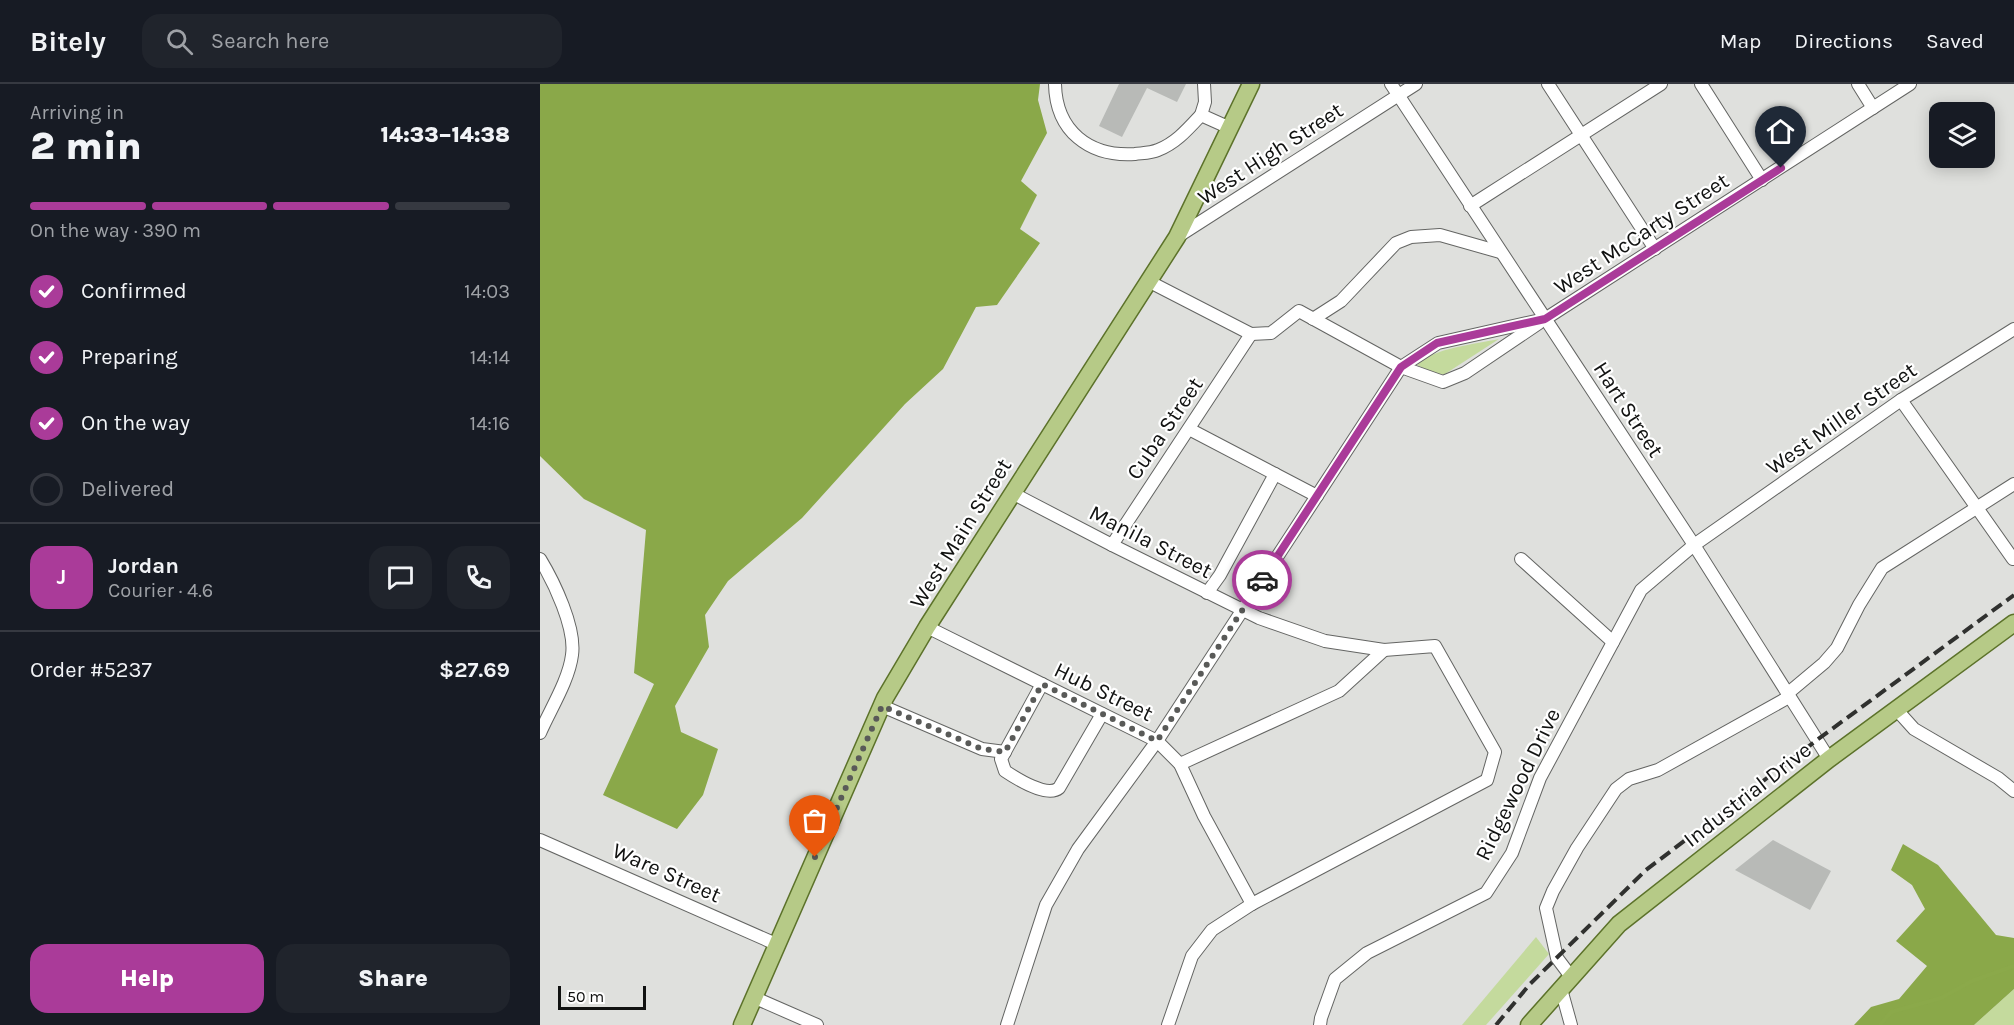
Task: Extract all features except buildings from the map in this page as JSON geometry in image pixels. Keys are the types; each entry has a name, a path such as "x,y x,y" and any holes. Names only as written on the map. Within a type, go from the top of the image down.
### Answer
{"main road":[{"name":"West Main Street","path":"742,1025 882,706 927,627 1177,237 1251,84"},
{"name":"Industrial Drive","path":"1529,1025 1619,924 1829,759 2014,623"}],"street":[{"path":"1055,84 1059,111 1075,136 1098,150 1122,155 1148,153 1176,141 1201,115 1206,102 1204,84"},
{"name":"Hart Street","path":"1391,84 1694,545 1829,759"},
{"name":"West High Street","path":"1177,237 1416,84"},
{"path":"1548,84 1655,249"},
{"path":"1470,206 1661,84"},
{"path":"1701,84 1762,180"},
{"path":"1858,84 1873,108"},
{"name":"West McCarty Street","path":"1401,367 1443,382 1465,373 1910,84"},
{"path":"1201,115 1230,128"},
{"path":"1313,319 1341,301 1396,243 1411,237 1440,235 1500,252"},
{"path":"1148,281 1251,334 1271,333 1299,311 1401,367"},
{"name":"West McCarty Street","path":"1007,1025 1046,905 1078,849 1157,741 1401,367 1437,343 1545,319"},
{"name":"West Miller Street","path":"1694,545 1901,400 2014,329"},
{"name":"Cuba Street","path":"1112,545 1251,334"},
{"path":"1901,400 2013,559"},
{"path":"1189,429 1317,496"},
{"path":"1207,593 1220,575 1275,474"},
{"path":"1572,1025 1566,983 1557,958 1546,908 1577,848 1616,789 1629,779 1658,770 1788,695 1824,663 1837,648 1858,605 1882,568 2014,484"},
{"name":"Manila Street","path":"1012,493 1242,611 1325,641 1384,650 1435,646 1496,752 1487,780 1252,904"},
{"name":"Ridgewood Drive","path":"1320,1025 1335,980 1367,953 1486,893 1512,853 1540,778 1641,590 1694,545"},
{"path":"540,559 567,616 573,644 568,671 540,733"},
{"path":"1521,559 1613,642"},
{"name":"Hub Street","path":"927,627 1157,741 1180,764 1204,816 1252,904"},
{"path":"1180,764 1339,691 1384,650"},
{"path":"1042,684 1001,759 1005,771 1045,791 1055,791 1059,788 1102,714"},
{"path":"882,706 982,749 1005,752"},
{"path":"1896,709 1914,729 1998,778 2014,791"},
{"name":"Ware Street","path":"540,840 776,944"},
{"path":"1168,1025 1192,956 1212,930 1252,904"},
{"path":"753,997 817,1025"}],"green space":[{"path":"540,84 1040,84 1038,100 1047,133 1021,181 1037,195 1020,229 1040,243 997,305 976,307 943,369 905,404 802,518 728,581 705,615 709,647 675,706 681,732 718,749 703,795 677,829 603,795 654,684 634,673 646,530 584,499 540,456"},
{"path":"1499,339 1445,374 1438,375 1417,365 1433,354"},
{"path":"1903,844 1938,865 1996,935 2014,938 2014,989 1974,1025 1854,1025 1871,1007 1899,999 1927,966 1896,941 1925,909 1912,885 1891,870"},
{"path":"1536,937 1549,954 1486,1025 1462,1025"},
{"path":"2014,989 2014,1025 1974,1025"}],"waterway":[{"path":"1880,1025 1891,1012 1941,998 1972,981 2014,966"}],"railway":[{"path":"1496,1025 1530,984 1646,870 2014,595"}],"way so far":[{"path":"815,857 882,706 982,749 1005,752 1042,684 1157,741 1262,580"}],"route":[{"path":"1262,580 1401,367 1437,343 1545,319 1781,168"}]}
